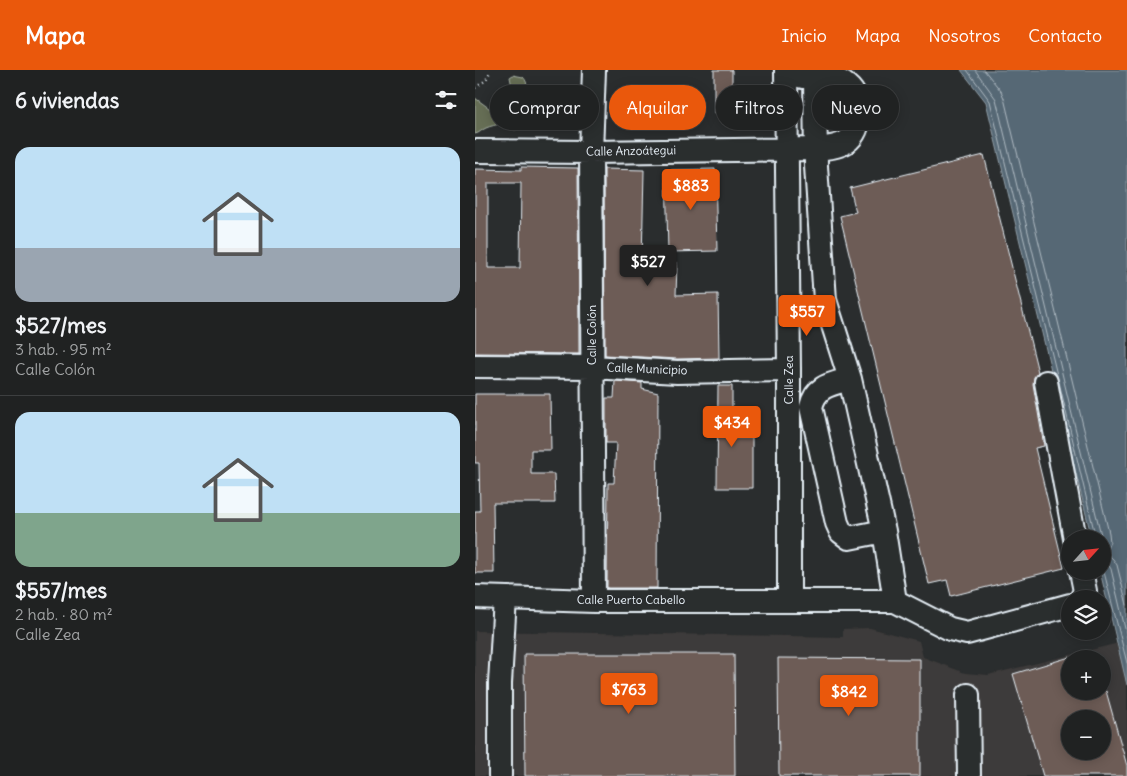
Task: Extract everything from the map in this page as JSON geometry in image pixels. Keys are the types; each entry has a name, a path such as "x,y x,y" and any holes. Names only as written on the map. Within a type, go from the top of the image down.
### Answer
{"street":[{"name":"Calle Colón","path":"594,70 591,152 594,601"},
{"path":"786,74 815,76 816,166 825,300 850,379 884,531 895,601 950,629 967,633 1061,607"},
{"name":"Calle Zea","path":"786,74 790,518 789,593 787,600"},
{"name":"Calle Anzoátegui","path":"475,151 591,152 816,149 846,142 858,124 859,114 853,94 847,86 831,79 815,76"},
{"name":"Calle Municipio","path":"475,366 592,367 677,372 789,370"},
{"path":"850,379 819,390 813,397 811,407 837,523 841,532 849,538 884,531"},
{"path":"1046,382 1073,530"},
{"name":"Calle Puerto Cabello","path":"475,597 594,601 895,601"},
{"path":"500,776 500,683 505,598"},
{"path":"968,695 969,776"}],"path":[{"path":"475,88 487,80 491,70"}],"shaded area":[{"path":"870,628 919,641 923,657 965,673 988,675 1061,657 1061,700 1111,700 1111,650 1090,650 1119,643 1127,677 1127,776 475,776 475,631 843,637 843,629"}],"green space":[{"path":"513,75 523,77 527,85 512,85 510,77"},
{"path":"475,98 490,109 490,126 475,134"}],"water":[{"path":"961,70 1127,70 1127,685 1111,617 1111,590 1104,590 1102,580 1111,580 1111,530 1090,530 986,102"}],"building":[{"path":"714,70 732,70 732,85 716,85 716,113 714,113"},
{"path":"984,155 1038,372 1034,377 1033,384 1044,446 1035,448 1061,556 1061,569 951,596 947,580 929,584 840,216 856,212 850,188"},
{"path":"521,167 578,168 579,354 475,353 475,169 521,170","holes":["488,183 521,183 520,268 488,268"]},
{"path":"604,169 644,170 642,262 677,263 676,295 718,294 719,358 677,359 605,355"},
{"path":"715,169 717,251 668,252 666,170"},
{"path":"615,381 642,383 642,389 658,393 657,588 607,588 608,483 614,483 616,443 606,443 606,398 614,398"},
{"path":"718,386 732,386 732,438 752,438 752,488 717,488"},
{"path":"475,394 550,394 551,450 531,450 531,474 554,474 555,503 493,503 494,573 475,573 475,511 480,511 479,463 475,463"},
{"path":"524,654 734,654 735,776 525,776"},
{"path":"778,658 920,659 920,776 779,776"},
{"path":"1061,660 1061,700 1109,700 1127,766 1127,776 1043,776 1013,674"}]}
